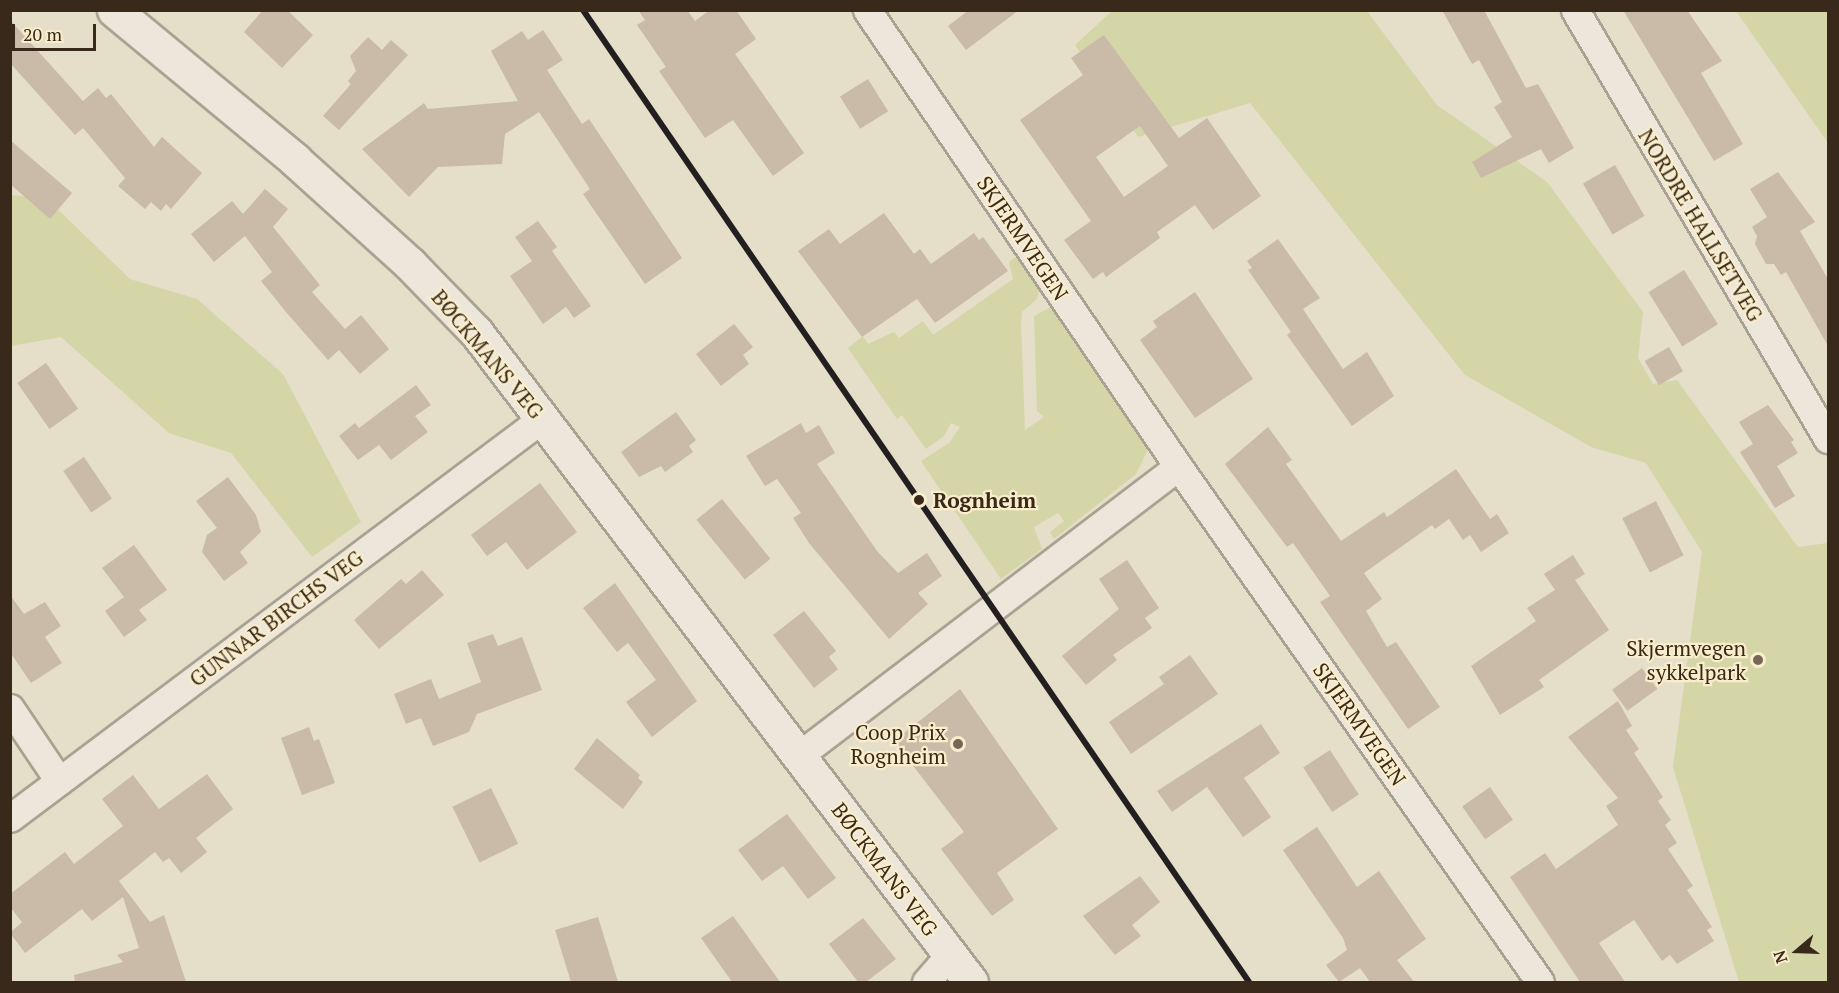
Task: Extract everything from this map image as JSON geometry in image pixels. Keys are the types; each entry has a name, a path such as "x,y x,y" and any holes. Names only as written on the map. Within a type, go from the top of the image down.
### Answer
{"main road":[{"name":"BØCKMANS VEG","path":"114,10 295,160 410,264 476,332 971,982"}],"street":[{"name":"SKJERMVEGEN","path":"867,10 1178,466 1540,982"},
{"name":"NORDRE HALLSETVEG","path":"1575,10 1828,439"},
{"name":"GUNNAR BIRCHS VEG","path":"10,818 543,418"},
{"path":"798,756 1178,466"},
{"path":"10,708 59,781"},
{"path":"926,982 950,954"}],"green space":[{"path":"1112,11 1367,11 1437,105 1547,182 1643,312 1638,358 1653,384 1677,380 1798,547 1828,543 1828,982 1739,982 1673,767 1702,552 1646,463 1591,447 1465,375 1250,103 1138,137 1075,45"},
{"path":"1736,11 1828,11 1828,143"},
{"path":"11,195 46,198 130,279 197,299 283,374 361,522 312,557 231,453 169,433 61,337 11,346"},
{"path":"1017,256 1039,290 1037,299 1022,312 1025,430 1044,417 1037,411 1034,316 1053,306 1149,447 1136,474 1054,539 1050,532 1064,521 1058,513 1034,527 1042,549 1001,579 921,461 949,443 960,427 951,423 944,436 926,449 902,415 897,419 848,348 863,336 868,344 894,332 899,338 923,321 933,335 1013,279 1009,262"}],"building":[{"path":"263,10 287,10 313,35 282,68 244,32"},
{"path":"638,10 687,10 695,21 710,10 736,10 756,39 735,54 804,153 773,176 733,120 705,138 659,71 666,67 637,25 645,20"},
{"path":"969,10 1019,10 966,50 948,26"},
{"path":"1442,10 1484,10 1526,88 1538,84 1574,148 1549,163 1541,149 1481,178 1472,162 1512,137 1494,107 1502,102 1479,60 1472,64"},
{"path":"1623,10 1687,10 1722,61 1701,73 1743,144 1714,161"},
{"path":"10,20 83,101 98,88 106,98 111,94 154,147 162,137 202,173 171,209 166,204 161,211 151,202 145,209 118,186 125,178 83,128 75,135 10,63"},
{"path":"543,30 563,60 547,70 582,124 589,119 682,258 645,284 583,194 590,189 539,112 505,134 502,164 438,167 409,197 362,149 424,103 428,109 518,101 491,51 522,31 528,40"},
{"path":"1104,35 1179,138 1207,118 1261,196 1213,230 1195,205 1157,232 1160,238 1106,277 1103,272 1093,279 1064,240 1091,221 1020,120 1083,75 1071,58","holes":["1140,126 1168,166 1124,197 1096,157"]},
{"path":"368,37 382,50 391,40 408,55 339,130 323,116 351,84 348,81 356,71 350,56"},
{"path":"868,79 888,111 860,129 840,96"},
{"path":"10,140 72,193 50,219 10,184"},
{"path":"1615,165 1644,216 1612,235 1583,184"},
{"path":"1778,172 1815,222 1800,231 1828,279 1828,346 1786,272 1781,275 1774,264 1766,264 1755,244 1757,236 1752,227 1767,217 1750,189"},
{"path":"265,189 288,209 273,227 320,285 312,292 345,329 361,315 389,349 360,374 339,350 328,360 286,312 261,281 272,272 245,236 214,262 191,234 232,201 243,214"},
{"path":"884,213 914,254 920,249 931,264 974,233 979,240 983,237 1008,271 935,323 917,299 862,337 798,251 829,229 840,244"},
{"path":"538,221 557,247 552,251 591,306 574,318 566,307 543,324 510,276 532,261 515,237"},
{"path":"1278,239 1320,298 1303,309 1343,369 1367,352 1394,396 1352,426 1287,335 1291,332 1248,270 1252,268 1247,261"},
{"path":"1684,270 1718,324 1682,347 1648,292"},
{"path":"1195,292 1253,379 1195,418 1140,340 1157,327 1153,321"},
{"path":"734,324 753,347 743,355 749,364 721,386 696,354"},
{"path":"1669,347 1683,371 1659,385 1645,361"},
{"path":"46,363 78,409 49,429 17,383"},
{"path":"416,385 431,405 415,416 428,432 391,460 379,445 358,460 339,436 355,423 359,428"},
{"path":"1768,405 1794,440 1791,442 1798,453 1777,466 1795,496 1775,508 1740,452 1753,444 1739,422"},
{"path":"676,412 696,440 689,446 693,452 665,472 661,466 639,477 621,452"},
{"path":"801,423 806,433 819,425 835,453 817,464 877,551 898,573 927,553 942,576 918,593 928,604 889,639 809,543 793,518 801,513 777,479 765,486 746,456"},
{"path":"1268,427 1292,460 1286,464 1341,541 1384,512 1387,517 1456,469 1490,519 1497,514 1509,533 1481,552 1470,535 1463,540 1449,519 1435,529 1432,525 1364,573 1382,599 1366,611 1387,647 1396,642 1440,707 1408,729 1320,602 1330,596 1293,543 1287,547 1225,464"},
{"path":"84,457 112,498 91,512 63,471"},
{"path":"228,477 256,515 261,532 240,552 248,563 224,581 202,552 207,535 217,528 196,501"},
{"path":"540,483 577,532 527,570 506,542 487,556 471,535"},
{"path":"722,499 770,559 745,580 696,520"},
{"path":"1656,501 1684,555 1650,573 1622,518"},
{"path":"134,545 167,590 139,610 147,620 124,637 105,611 124,597 102,568"},
{"path":"1573,555 1585,574 1575,580 1609,630 1539,680 1544,687 1500,715 1471,666 1536,621 1527,608 1555,590 1544,574"},
{"path":"1127,560 1159,608 1145,618 1152,628 1113,655 1117,660 1086,685 1062,656 1119,609 1099,579"},
{"path":"422,570 444,595 379,649 354,620 401,579 406,584"},
{"path":"615,583 697,701 652,737 626,702 656,680 628,643 617,652 583,608"},
{"path":"10,595 24,614 45,602 61,626 45,637 62,663 31,683 10,652"},
{"path":"804,611 836,651 829,657 838,669 814,688 773,635"},
{"path":"493,634 498,646 522,637 542,690 477,714 469,732 433,746 421,718 406,724 394,694 431,679 439,699 481,682 467,643"},
{"path":"1190,655 1218,694 1131,754 1109,722 1164,684 1159,677"},
{"path":"1642,668 1657,689 1627,711 1612,690"},
{"path":"960,689 1058,829 997,873 1014,900 992,916 941,849 964,832 894,741"},
{"path":"1618,701 1632,726 1626,730 1639,749 1634,753 1663,797 1658,801 1671,820 1665,825 1677,843 1668,849 1693,886 1687,890 1712,927 1707,930 1714,941 1677,964 1670,955 1662,961 1634,920 1599,943 1625,982 1580,982 1510,877 1545,853 1556,869 1618,825 1606,806 1618,798 1568,737"},
{"path":"1261,724 1280,753 1244,778 1271,817 1243,837 1207,787 1172,812 1157,791"},
{"path":"309,727 314,741 319,739 335,783 302,795 281,738"},
{"path":"597,738 640,775 638,778 643,782 623,809 574,769"},
{"path":"1330,750 1359,794 1332,812 1303,767"},
{"path":"207,774 233,809 196,838 207,852 181,873 169,858 163,862 155,852 119,881 150,922 164,915 186,982 75,982 74,975 123,962 117,955 139,948 123,897 92,921 82,909 25,953 10,933 22,922 10,907 10,894 65,852 74,864 123,826 102,799 133,775 159,809"},
{"path":"1490,787 1513,820 1485,839 1462,807"},
{"path":"491,788 518,844 480,863 452,807"},
{"path":"787,814 836,878 808,899 783,866 762,881 738,850"},
{"path":"1317,827 1357,887 1379,871 1426,939 1397,960 1414,982 1370,982 1360,968 1339,982 1326,965 1347,950 1343,938 1283,850"},
{"path":"1140,876 1160,902 1132,925 1141,936 1115,955 1083,916"},
{"path":"733,916 780,982 732,982 701,938"},
{"path":"598,917 618,982 571,982 555,930"},
{"path":"863,918 896,959 866,982 858,982 829,944"}],"transit line":[{"path":"583,10 1249,982"}],"place":[{"name":"Rognheim","path":"919,500"},
{"name":"Skjermvegen sykkelpark","path":"1758,660"},
{"name":"Coop Prix Rognheim","path":"958,744"}]}
